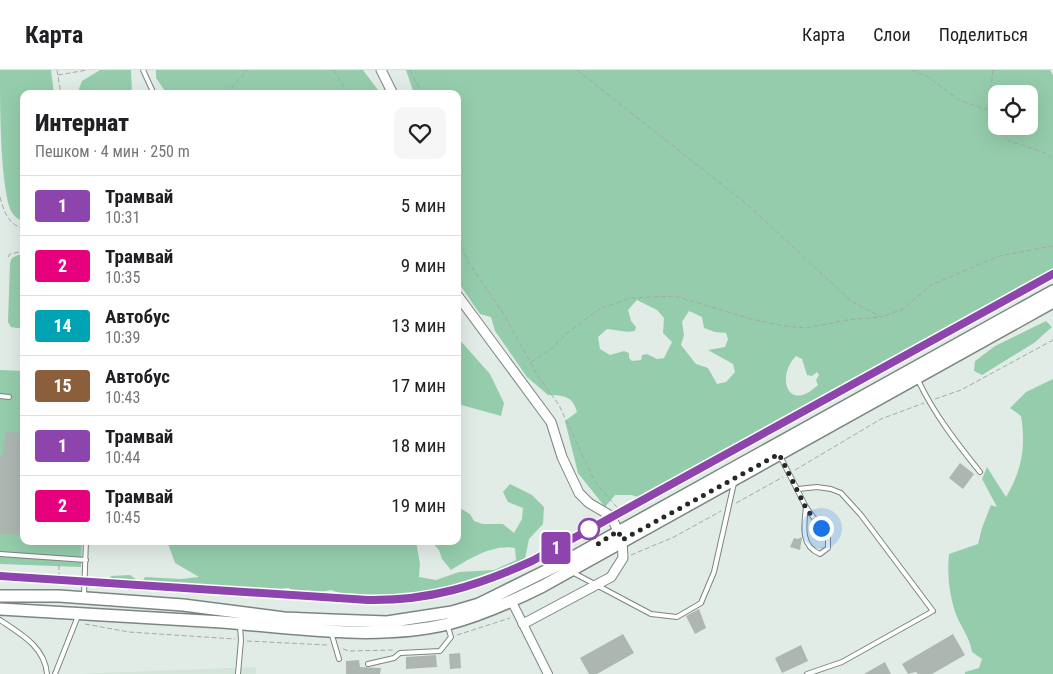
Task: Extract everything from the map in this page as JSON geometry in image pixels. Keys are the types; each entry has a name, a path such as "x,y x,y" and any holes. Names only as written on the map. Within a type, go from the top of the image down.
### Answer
{"main road":[{"path":"0,596 84,598 183,604 284,618 387,622 452,612 486,601 564,562 622,545 1053,291"},
{"path":"0,609 78,617 384,632 447,624 512,602 622,545 736,478 1053,302"},
{"path":"78,617 84,598"}],"street":[{"path":"381,70 391,90"},
{"path":"461,300 551,422 562,457 579,493 589,503 609,512 622,545 616,571 611,577 523,624"},
{"path":"512,602 548,674"}],"lane":[{"path":"145,71 152,90"},
{"path":"917,378 928,401 952,437 980,472"},
{"path":"0,396 9,397"},
{"path":"779,454 806,508 828,538 828,548 820,554 813,551 803,533 806,508"},
{"path":"570,571 595,586 652,614 677,616 701,603 714,572 727,508 736,478"},
{"path":"798,489 817,487 841,493 861,514 933,610 842,662 807,674"},
{"path":"84,598 86,545"},
{"path":"0,554 86,560"},
{"path":"55,674 78,617"},
{"path":"0,620 16,630 45,657 48,674"},
{"path":"238,674 242,640 239,624"},
{"path":"368,664 394,658 400,653 440,651 451,637 447,624"},
{"path":"330,630 339,659"}],"path":[{"path":"57,70 60,90"},
{"path":"58,75 87,70"},
{"path":"230,90 248,70"},
{"path":"334,70 346,90"},
{"path":"410,70 420,90"},
{"path":"577,70 749,206 851,301 880,317"},
{"path":"912,70 927,76 959,100 988,110"},
{"path":"991,85 993,70"},
{"path":"1005,135 1009,140 1046,153 1053,159"},
{"path":"0,197 3,211 10,220 20,226"},
{"path":"461,246 469,263 503,313 531,362 559,404 595,482 622,513"},
{"path":"531,362 549,351 566,334 601,308 631,298 675,296 751,320 806,328 847,320 880,317 903,308 931,285 999,256 1053,246"},
{"path":"8,257 10,254 20,252"},
{"path":"622,545 674,537 789,474 881,419 961,390 1053,340"},
{"path":"451,637 518,615"},
{"path":"78,617 129,632 263,643 335,646 350,651 402,650"}],"shaded area":[{"path":"256,667 256,674 75,674"}],"green space":[{"path":"0,70 51,70 54,90 20,90 20,220 10,209 4,179"},
{"path":"100,70 131,70 132,90 79,90 82,81"},
{"path":"156,70 363,70 378,90 164,90 156,78"},
{"path":"406,70 1050,70 1053,75 1053,272 868,370 642,498 631,495 615,495 605,507 578,473 565,421 577,412 573,403 563,396 548,395 527,377 495,331 491,317 480,314 461,286 461,90 413,90","holes":["637,300 657,310 664,318 663,333 672,342 664,358 657,359 647,354 642,355 641,360 632,361 629,358 629,353 624,351 610,355 600,349 598,337 607,329 624,332 635,331 636,327 631,321 628,310","689,311 702,317 704,328 726,333 728,339 725,347 708,350 733,364 735,372 726,382 717,384 708,368 696,364 681,345 684,335 682,322","796,356 802,359 807,375 812,376 817,372 819,375 816,380 818,385 799,396 792,394 786,382 790,364"]},
{"path":"20,255 20,328 11,327 8,322 10,263 12,258"},
{"path":"1046,321 1052,327 1034,343 982,375 974,371 975,361 995,346"},
{"path":"461,341 490,374 504,403 501,416 461,405"},
{"path":"0,370 20,371 20,545 82,545 81,567 0,564"},
{"path":"1053,379 1053,674 965,674 965,672 979,668 982,659 972,652 969,641 955,612 949,583 949,554 978,544 991,505 997,507 982,479 987,467 1006,497 1016,477 1023,448 1023,438 1021,416 1010,408 1026,392"},
{"path":"510,484 532,495 544,507 543,524 529,539 524,564 514,571 481,581 454,593 368,599 350,597 331,590 306,595 288,588 270,590 108,581 111,576 130,575 137,580 143,581 145,577 181,579 199,577 175,563 168,545 417,545 420,564 419,577 436,580 459,572 494,570 516,560 515,548 507,547 490,550 473,557 451,570 435,545 461,545 461,509 470,514 474,521 483,524 503,524 514,533 522,519 523,508 508,502 503,492"}],"building":[{"path":"5,432 20,433 20,535 0,534 0,455 3,455"},
{"path":"960,463 974,474 963,489 949,478"},
{"path":"802,537 800,550 790,547 794,538"},
{"path":"699,609 706,628 695,634 686,616"},
{"path":"623,634 634,653 597,674 589,674 580,658"},
{"path":"953,634 965,655 932,674 918,674 916,672 908,674 902,664"},
{"path":"801,645 808,661 782,673 775,658"},
{"path":"460,653 461,668 450,669 449,654"},
{"path":"436,655 437,667 406,669 406,657"},
{"path":"359,660 360,667 381,668 380,674 346,674 346,661"},
{"path":"885,662 891,674 864,674"}],"tram line":[{"path":"0,576 368,600 412,598 472,585 532,561 1053,274"},
{"name":"1","path":"0,576 368,600 398,600 426,597 465,588 492,579 532,561 726,452 1053,274"}],"route":[{"path":"589,529 598,544 618,531 622,540 779,454 806,508 821,528"}]}
